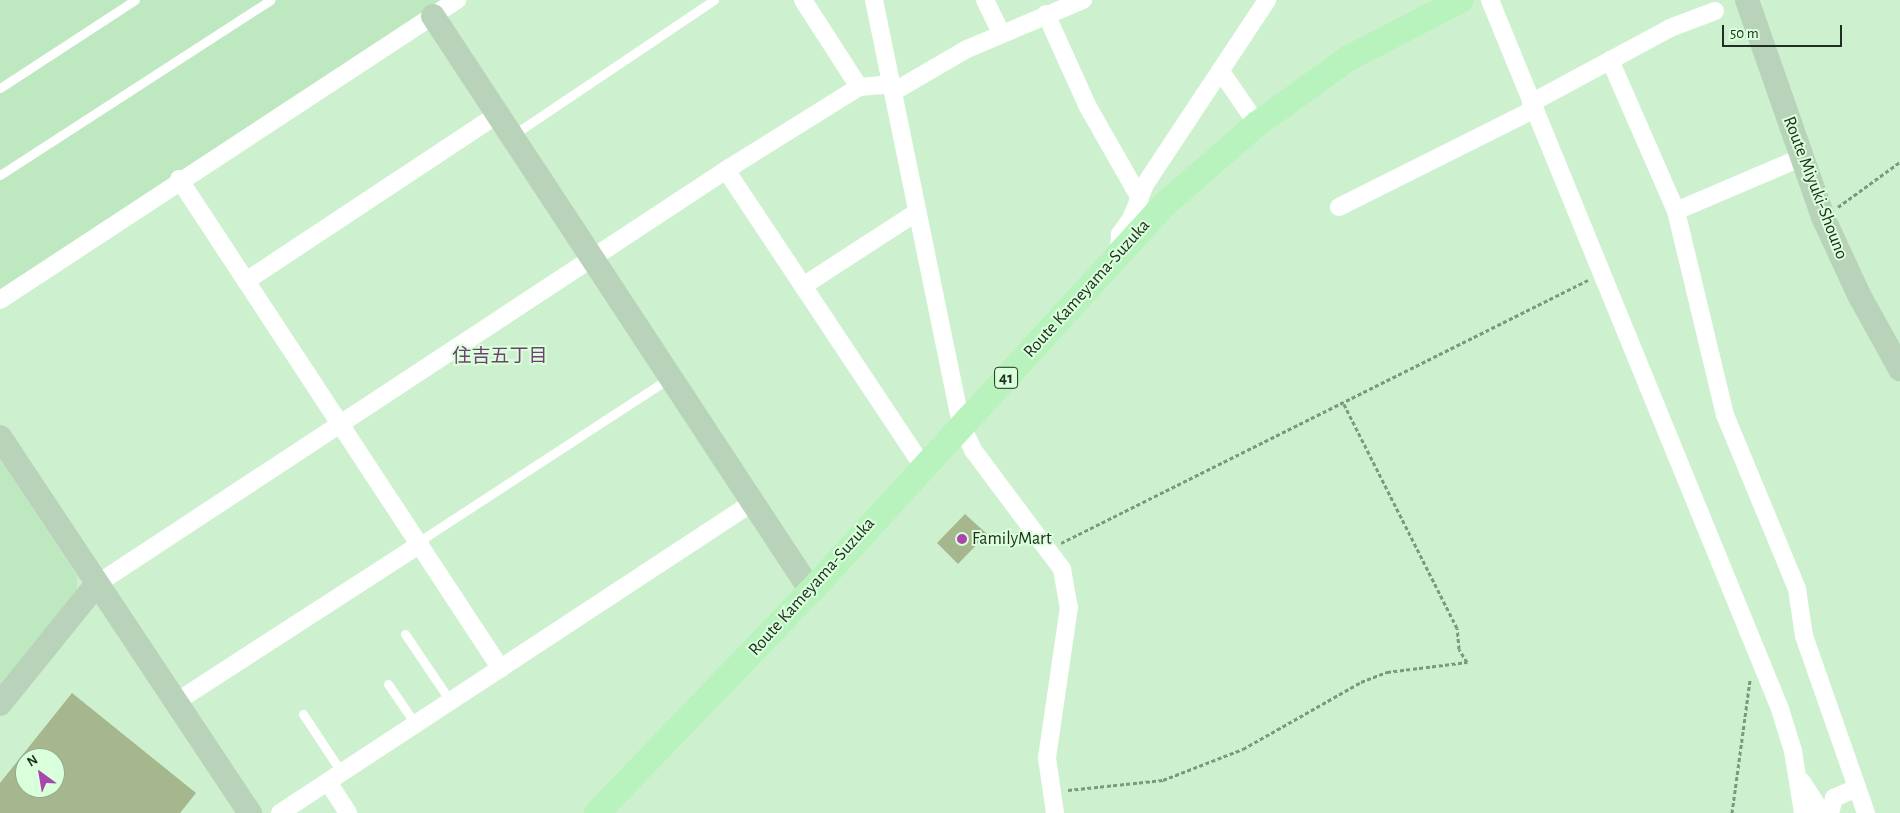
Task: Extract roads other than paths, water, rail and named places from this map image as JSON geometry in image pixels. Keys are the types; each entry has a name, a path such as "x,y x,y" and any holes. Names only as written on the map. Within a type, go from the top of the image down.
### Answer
{"main road":[{"name":"Route Kameyama-Suzuka","path":"597,813 810,591 922,465 962,427 1165,204 1257,124 1349,58 1461,0"}],"street":[{"path":"0,300 179,179 457,0"},
{"path":"803,0 859,86"},
{"path":"874,0 962,427 973,450 1050,549 1062,569 1069,607 1049,738 1050,792 1055,813"},
{"path":"985,0 1002,33"},
{"path":"0,704 96,584 726,170 859,86 892,88 1002,33 1083,0"},
{"path":"1118,254 1120,234 1140,198 1144,186 1222,73 1267,0"},
{"path":"1490,0 1754,651 1780,709 1798,776 1803,813"},
{"name":"Route Miyuki-Shouno","path":"1748,0 1800,158 1823,217 1859,295 1900,369"},
{"path":"1339,208 1532,107 1610,60 1670,28 1715,11"},
{"path":"1046,14 1088,108 1140,198"},
{"path":"433,16 810,591"},
{"path":"1610,60 1676,211 1725,415 1797,590 1804,636 1866,813"},
{"path":"1222,73 1257,124"},
{"path":"246,280 498,114"},
{"path":"1676,211 1800,158"},
{"path":"726,170 922,465"},
{"path":"179,179 501,669"},
{"path":"803,286 917,212"},
{"path":"0,437 250,813"},
{"path":"280,813 752,503"},
{"path":"176,702 419,543"},
{"path":"1798,776 1822,813"},
{"path":"335,778 348,813"},
{"path":"1830,813 1834,798 1856,788"}],"lane":[{"path":"0,88 135,0"},
{"path":"0,175 270,0"},
{"path":"512,136 714,0"},
{"path":"419,543 671,378"},
{"path":"405,634 451,702"},
{"path":"388,684 416,725"},
{"path":"303,714 335,778"}],"place":[{"name":"FamilyMart","path":"962,539"}],"district":[{"name":"住吉五丁目","path":"500,357"}]}
